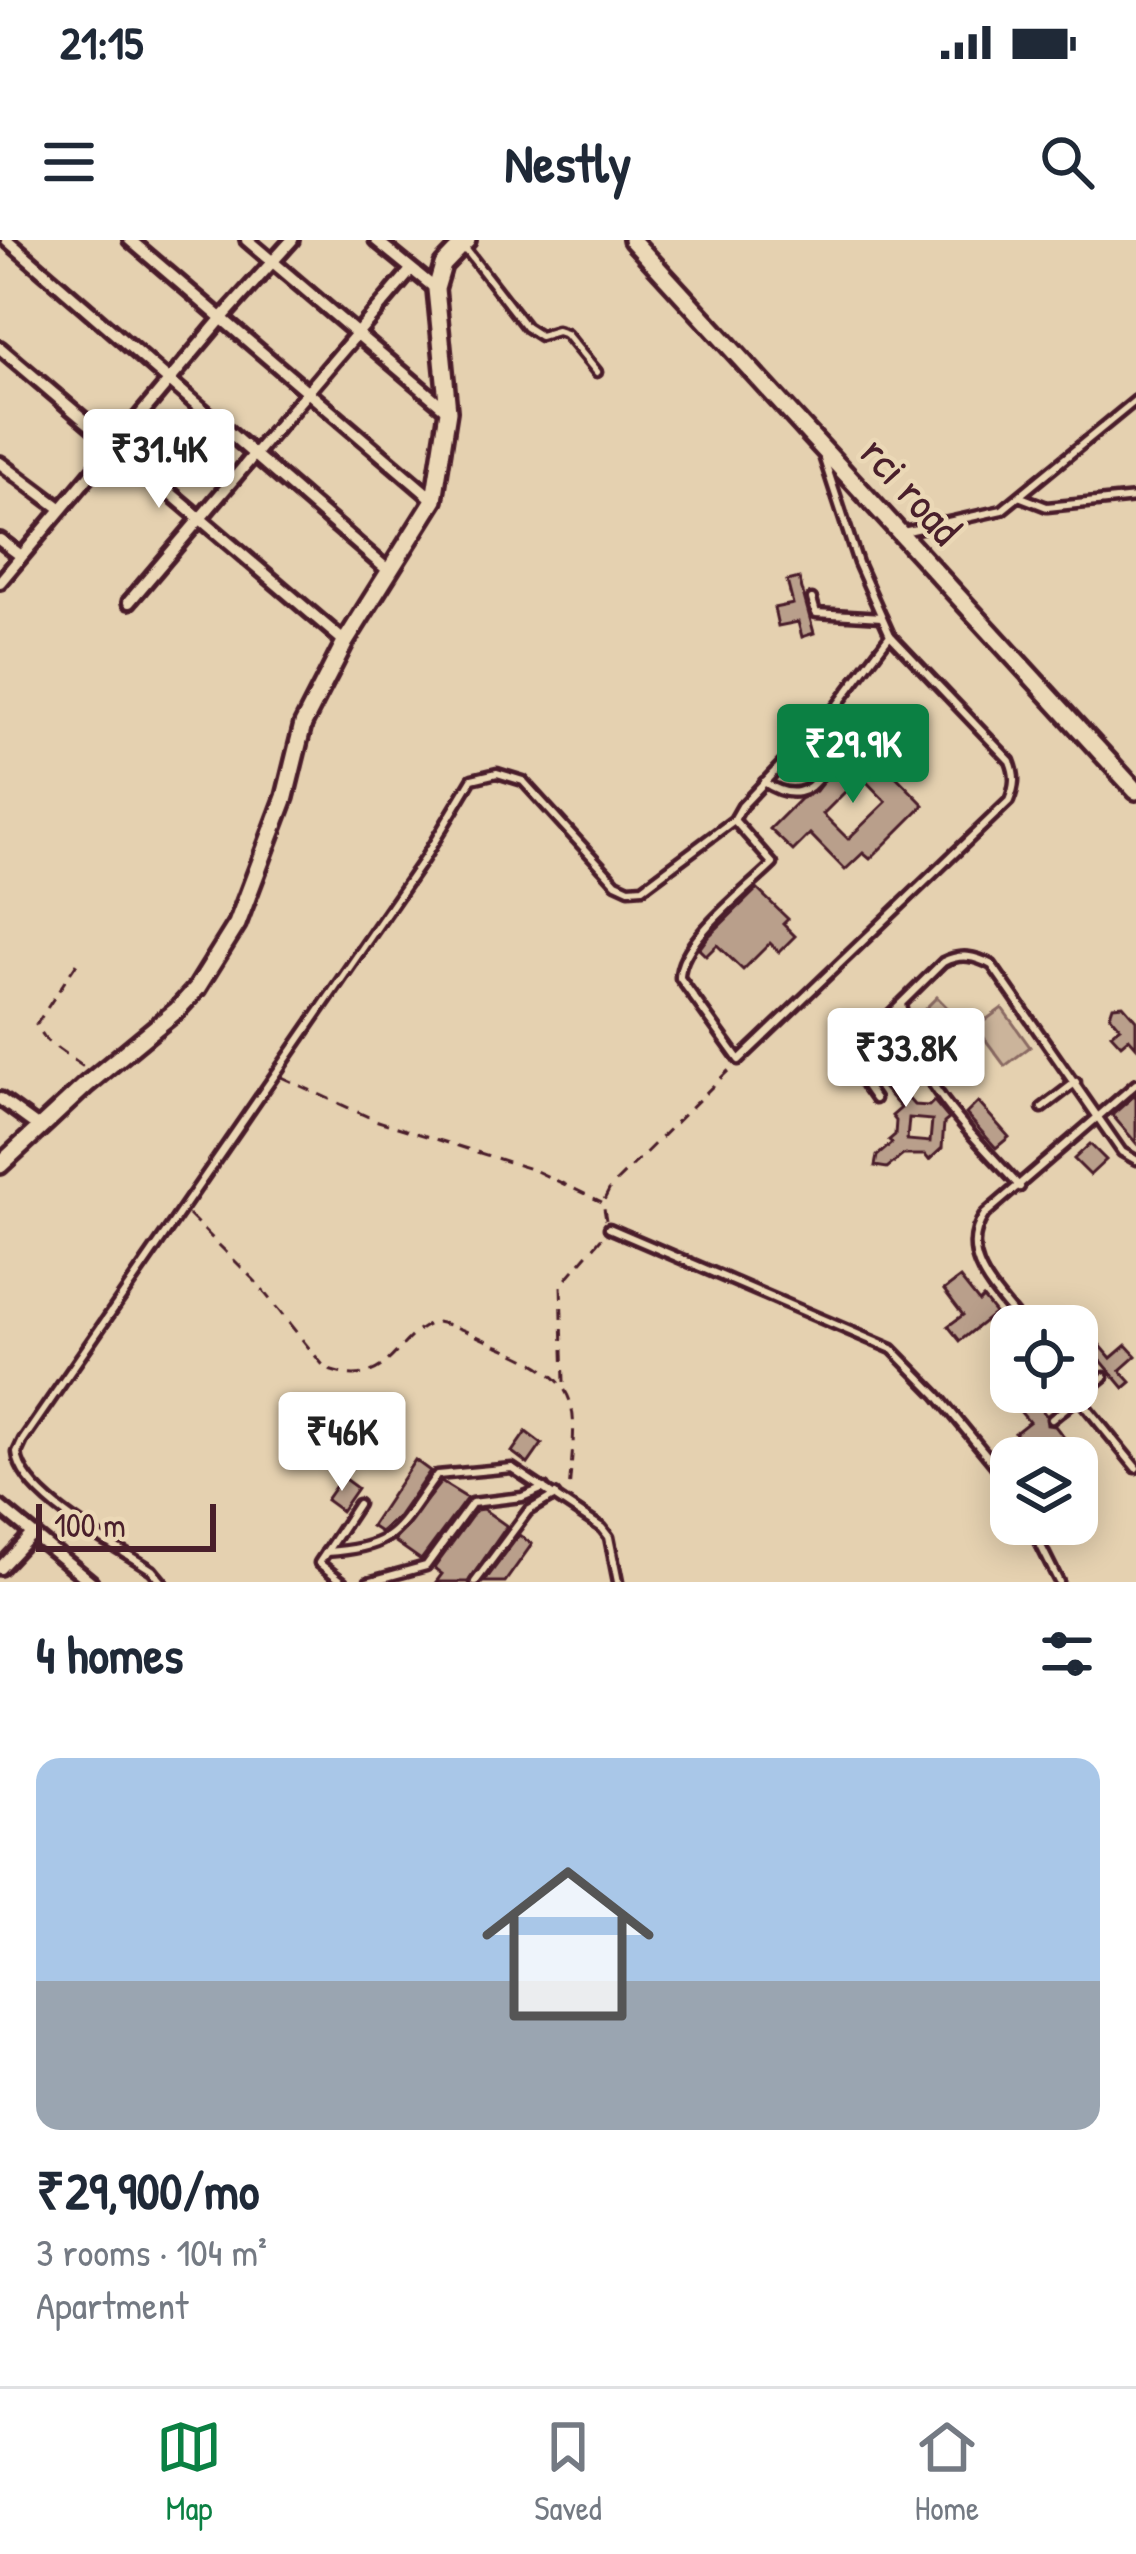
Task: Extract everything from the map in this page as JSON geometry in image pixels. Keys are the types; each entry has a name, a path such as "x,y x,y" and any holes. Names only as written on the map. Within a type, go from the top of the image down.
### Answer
{"main road":[{"name":"rci road","path":"632,240 1136,791"},
{"path":"0,1165 178,1010 237,924 285,797 303,724 345,642 434,500 448,411 436,290 443,265 465,242"}],"street":[{"path":"8,240 390,572"},
{"path":"130,240 434,500"},
{"path":"247,240 448,411"},
{"path":"0,582 292,240"},
{"path":"376,240 436,290"},
{"path":"129,602 412,270"},
{"path":"0,348 345,642"},
{"path":"0,463 60,508"},
{"path":"0,540 20,555"},
{"path":"0,1099 40,1128"},
{"path":"0,1507 91,1582"},
{"path":"0,1568 31,1534"}],"lane":[{"path":"465,242 526,327 540,336 557,331 566,334 597,372"},
{"path":"903,532 988,515 1021,497 1136,400"},
{"path":"734,820 773,864 689,946 680,978 739,1060 1009,801 1014,789 1016,774 1010,761 890,635 858,563 818,439"},
{"path":"1021,497 1047,507 1136,499"},
{"path":"812,599 816,613 882,617"},
{"path":"162,1582 152,1570 48,1500 23,1477 17,1454 181,1207 424,859 472,778 497,773 523,781 616,883 628,889 644,888 734,820 835,708 890,635"},
{"path":"764,782 792,793 828,768 836,732 835,708"},
{"path":"875,1099 852,1066 860,1044 943,962 956,956 981,959 992,965 1122,1152 1136,1159"},
{"path":"902,1004 904,1027 942,1101 1020,1187"},
{"path":"1042,1108 1076,1082"},
{"path":"1007,1305 976,1266 977,1225 1136,1084"},
{"path":"609,1228 892,1349 990,1459"},
{"path":"1098,1381 1104,1377"},
{"path":"1052,1419 1058,1413"},
{"path":"1091,1413 1136,1468"},
{"path":"326,1552 361,1550 390,1539 437,1475 512,1468 570,1505 609,1538 618,1582"},
{"path":"368,1582 426,1566 472,1503 522,1497 544,1488"},
{"path":"476,1582 528,1511 555,1496"},
{"path":"343,1582 319,1563 358,1504"},
{"path":"1040,1545 1059,1582"}],"path":[{"path":"76,963 36,1025 47,1041 97,1076"},
{"path":"570,1505 574,1427 564,1384 562,1285 609,1228 604,1202 610,1188 739,1060"},
{"path":"275,1074 375,1120 534,1170 604,1202"},
{"path":"181,1207 255,1281 326,1369 339,1374 381,1368 425,1325 437,1322 524,1354 564,1384"}],"shaded area":[{"path":"937,997 980,1041 953,1067 911,1023"},
{"path":"1002,1008 1030,1047 1005,1066 976,1027"}],"building":[{"path":"799,578 814,633 802,637 798,622 778,626 774,608 793,604 787,581"},
{"path":"874,726 894,746 880,760 924,805 870,859 863,853 845,870 810,834 793,851 770,829 800,799 816,791","holes":["861,776 886,802 848,839 823,814"]},
{"path":"757,889 788,919 783,924 795,936 779,952 770,943 743,970 717,945 706,956 699,949 708,937"},
{"path":"1123,1005 1136,1020 1136,1046 1129,1038 1121,1045 1111,1034 1120,1027 1110,1015 1113,1006"},
{"path":"890,1040 916,1071 898,1087 914,1105 929,1106 934,1101 949,1119 944,1123 942,1148 929,1160 925,1155 903,1155 887,1168 875,1166 877,1156 892,1143 896,1121 892,1116 901,1108 863,1065","holes":["909,1118 932,1120 930,1142 907,1140"]},
{"path":"1136,1094 1136,1143 1112,1115"},
{"path":"978,1102 1009,1137 996,1148 966,1114"},
{"path":"1090,1144 1106,1160 1090,1175 1074,1159"},
{"path":"960,1278 979,1302 983,1298 990,1307 990,1317 960,1341 948,1326 963,1315 944,1290"},
{"path":"1126,1345 1136,1356 1120,1370 1131,1382 1124,1388 1098,1357 1098,1347 1111,1358"},
{"path":"1022,1413 1044,1413 1047,1425 1055,1426 1064,1437 1018,1437 1015,1433 1029,1422"},
{"path":"526,1432 542,1444 528,1464 512,1452"},
{"path":"415,1460 430,1471 398,1517 380,1532 371,1526"},
{"path":"342,1477 357,1488 341,1511 326,1500"},
{"path":"441,1482 467,1498 421,1560 394,1541"},
{"path":"483,1509 507,1526 468,1582 436,1582 442,1574 434,1568 476,1510"},
{"path":"519,1535 532,1544 505,1582 484,1582"}]}
